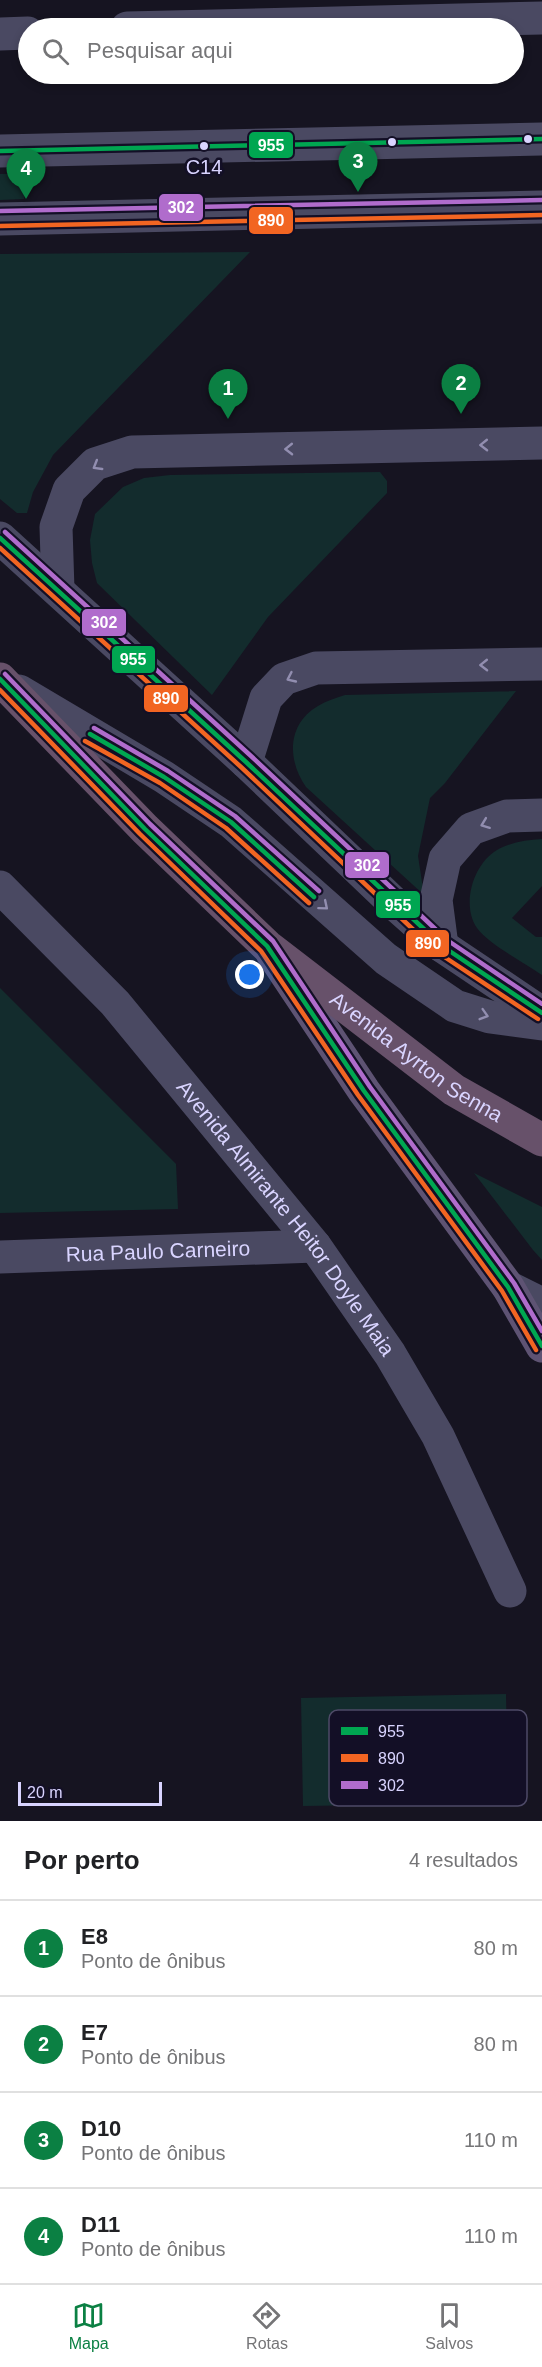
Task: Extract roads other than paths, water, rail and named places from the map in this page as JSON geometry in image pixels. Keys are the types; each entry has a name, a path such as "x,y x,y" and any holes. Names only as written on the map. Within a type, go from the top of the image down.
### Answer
{"highway":[{"name":"Avenida Ayrton Senna","path":"1,680 145,829 267,946 454,1090 542,1140"}],"main road":[{"name":"Avenida Ayrton Senna","path":"267,946 364,1091 508,1287 542,1346"}],"street":[{"path":"524,18 542,18"},
{"path":"0,34 18,33"},
{"path":"0,151 542,139"},
{"path":"0,219 542,207"},
{"path":"58,590 56,527 69,490 95,464 132,452 542,444"},
{"path":"0,538 246,762 442,946 542,1013"},
{"path":"246,762 266,698 284,679 316,668 542,664"},
{"path":"1,680 165,777 231,822 386,959 455,1006 490,1017 542,1024"},
{"path":"442,946 436,900 445,859 471,829 507,816 542,815"},
{"name":"Avenida Almirante Heitor Doyle Maia","path":"0,887 115,1003 315,1246 390,1354 438,1436 510,1591"},
{"name":"Rua Paulo Carneiro","path":"0,1257 315,1246"},
{"path":"508,1287 542,1304"}],"place":[{"name":"C14","path":"204,146"},
{"name":"D10","path":"358,192"},
{"name":"D11","path":"26,199"},
{"name":"E7","path":"461,414"},
{"name":"E8","path":"228,419"}]}
